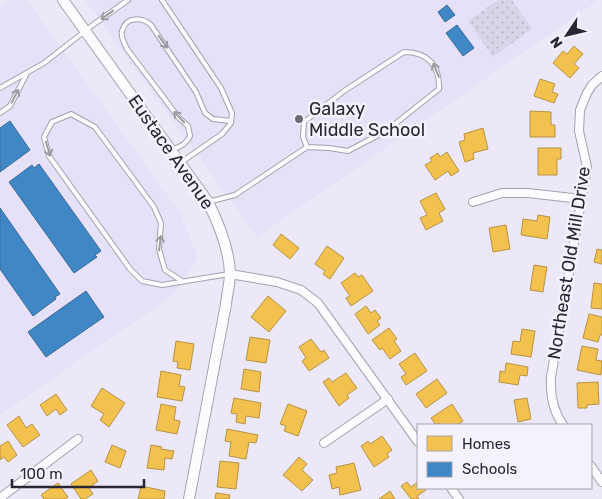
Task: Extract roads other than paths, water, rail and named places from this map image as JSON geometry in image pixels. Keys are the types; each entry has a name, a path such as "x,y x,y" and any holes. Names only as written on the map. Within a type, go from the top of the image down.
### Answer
{"street":[{"name":"Eustace Avenue","path":"63,0 208,202 216,218 226,248 230,274 226,304 189,499"},
{"name":"Northeast Old Mill Drive","path":"563,424 553,404 550,391 587,167 579,131 580,110 592,85 602,76"},
{"path":"473,202 502,193 528,193 581,199"},
{"path":"230,274 278,282 301,290 318,303 417,441"},
{"path":"324,443 388,399"},
{"path":"0,498 78,439"},
{"path":"592,467 601,480"}],"lane":[{"path":"0,88 26,75 128,0"},
{"path":"162,0 221,88 232,112 231,121 222,134 180,163"},
{"path":"171,150 178,148 188,140 190,136 188,126 179,118 127,49 122,37 122,30 132,20 138,18 146,20 150,25 196,92 205,113 213,118 231,121"},
{"path":"208,202 234,194 307,147 348,151 386,130 438,89 439,78 433,62 415,52 404,52 344,91 304,122 303,137 307,147"},
{"path":"0,113 10,106 26,75"},
{"path":"182,281 165,270 159,249 161,223 154,207 95,127 71,114 52,122 44,138 49,156 130,269 142,281 162,285 230,274"}],"place":[{"name":"Galaxy Middle School","path":"299,119"}]}
